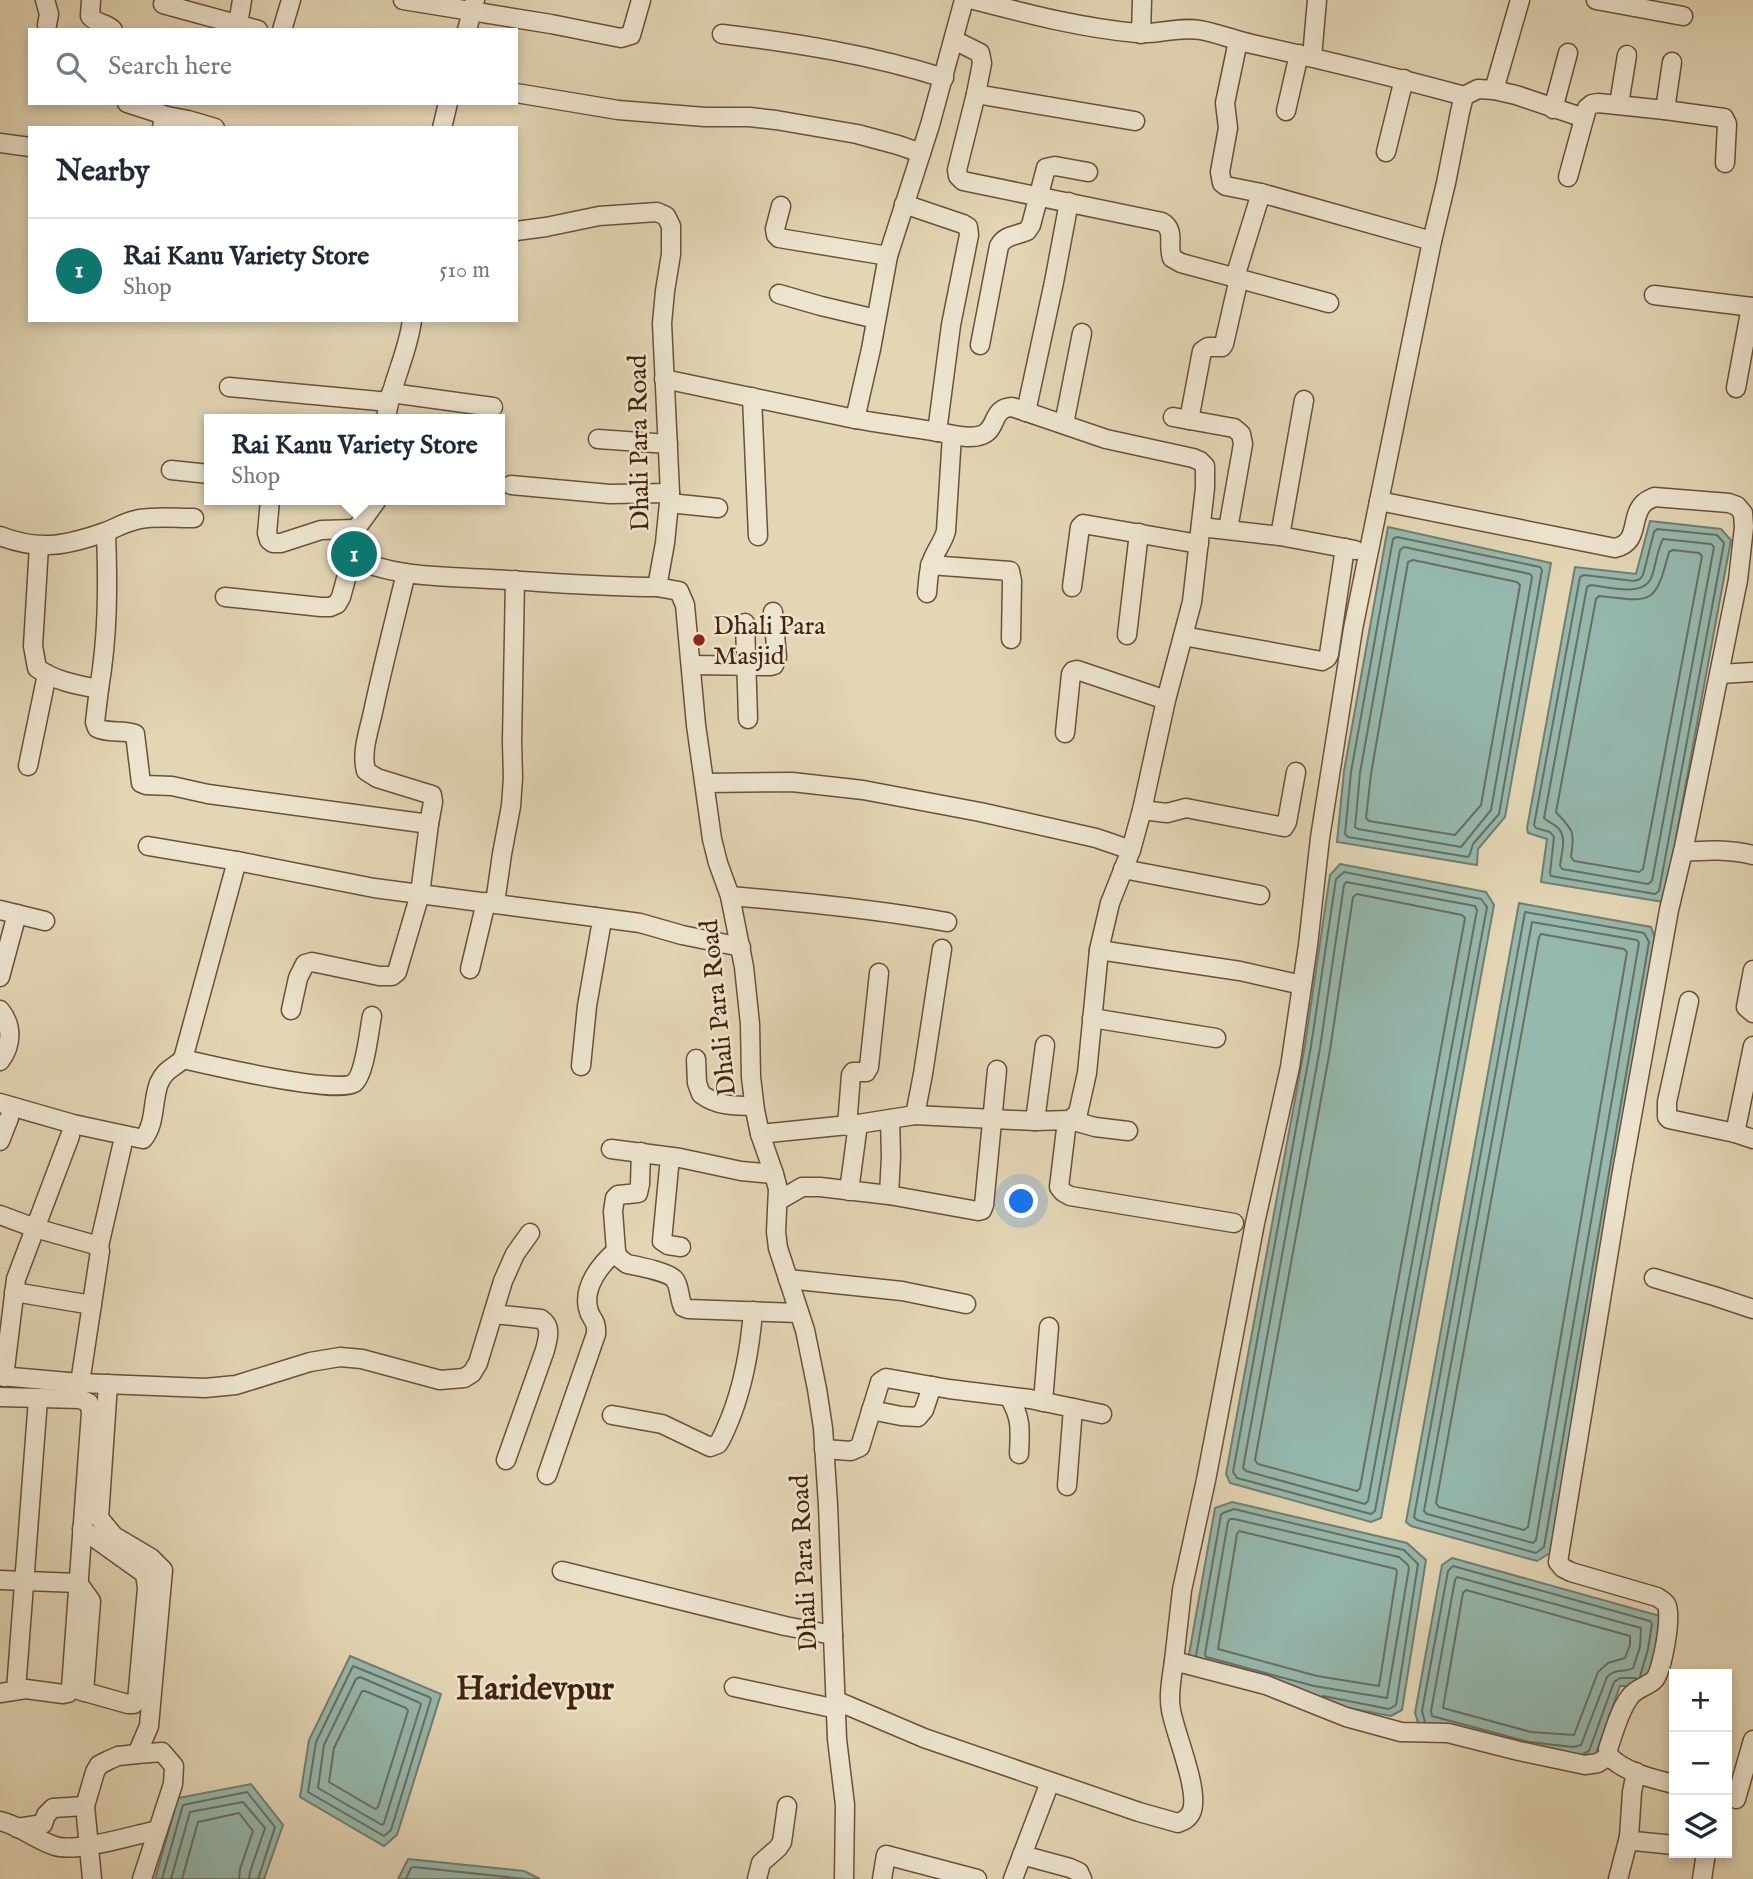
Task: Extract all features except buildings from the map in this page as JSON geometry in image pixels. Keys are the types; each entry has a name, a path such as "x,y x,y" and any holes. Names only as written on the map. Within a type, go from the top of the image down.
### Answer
{"street":[{"path":"45,0 49,15 47,25"},
{"path":"91,0 90,16 111,28"},
{"path":"164,0 163,4 251,28"},
{"path":"238,24 242,0"},
{"path":"283,28 291,0"},
{"path":"403,0 473,5 621,38 631,35 641,0"},
{"path":"855,419 888,256 944,78 964,0"},
{"path":"974,0 1032,16 1141,34 1186,28 1202,30 1237,41 1305,55 1464,96 1478,89 1516,95 1584,118"},
{"path":"1141,34 1142,0"},
{"path":"1286,111 1305,55 1317,0"},
{"path":"1494,90 1520,0"},
{"path":"1596,0 1683,16"},
{"path":"467,28 473,5"},
{"path":"722,34 825,48 909,66 944,78"},
{"path":"954,40 979,53 982,64 957,170 963,181 1162,222 1168,225 1171,231 1169,249 1172,258 1181,263 1329,303"},
{"path":"1237,41 1226,103 1228,138 1220,178 1222,183 1432,241"},
{"path":"1553,108 1567,53"},
{"path":"1619,104 1627,55"},
{"path":"1665,110 1672,62"},
{"path":"1386,152 1404,79"},
{"path":"518,93 618,110 776,120 858,134 920,153"},
{"path":"976,94 1135,121"},
{"path":"734,1687 837,1705 1050,1782 1178,1823 1191,1813 1194,1804 1189,1775 1170,1708 1182,1590 1255,1223 1290,1068 1320,838 1353,629 1464,96"},
{"path":"1567,177 1587,108 1598,103 1720,117 1726,120 1725,163"},
{"path":"131,105 164,122 188,120 208,126"},
{"path":"442,126 448,105"},
{"path":"0,143 28,147"},
{"path":"980,345 999,246 1008,236 1027,231 1031,225 1046,168 1055,166 1088,172"},
{"path":"1228,529 1243,444 1241,434 1234,428 1181,419 1202,351 1208,347 1222,347 1224,344 1237,278 1261,193"},
{"path":"1026,412 1069,202"},
{"path":"904,204 963,224 968,227 969,235 951,325 945,433 946,531 930,565 928,593"},
{"path":"781,206 775,229 779,238 888,256"},
{"name":"Dhali Para Road","path":"518,231 599,216 657,212 666,216 671,226 671,254 662,323 670,498 657,587 679,590 685,605 696,724 712,839 730,896 741,947 750,1024 754,1106 778,1189 778,1248 805,1330 823,1428 838,1739 845,1805 844,1879"},
{"path":"779,294 876,319"},
{"path":"1654,295 1752,307 1736,388"},
{"path":"389,405 412,322"},
{"path":"1064,425 1082,333"},
{"path":"664,379 855,419 945,433 983,435 1004,407 1012,407 1106,439 1200,461 1205,466 1192,602 1166,700 1142,810 1131,850 1110,903 1100,950 1087,1073 1078,1113 1070,1120 1066,1129 1059,1187 1070,1196 1234,1223"},
{"path":"229,387 389,405 493,407"},
{"path":"752,397 758,537"},
{"path":"1280,536 1304,400"},
{"path":"598,439 668,444"},
{"path":"171,470 204,473"},
{"path":"511,485 670,498 718,508"},
{"path":"1379,501 1615,548 1623,546 1629,540 1643,503 1654,497 1717,501 1737,506 1743,513 1738,580 1669,910 1558,1562 1571,1572 1657,1597 1666,1604 1669,1614 1660,1668 1651,1682 1636,1689 1625,1704 1608,1748 1609,1756 1614,1761 1636,1772 1669,1782"},
{"path":"270,505 267,533 268,540 273,543 321,530 356,529"},
{"path":"225,597 330,607 337,604 352,557 356,529 373,505"},
{"path":"0,536 40,546 58,546 140,519 194,518"},
{"path":"1072,587 1080,527 1083,524 1139,533 1200,536 1228,529 1280,536 1368,554"},
{"path":"106,531 107,626 95,722 97,728 103,731 135,734 141,783 429,824"},
{"path":"1127,635 1139,533"},
{"path":"40,546 33,646 37,668 62,681 99,689"},
{"path":"1183,636 1322,661 1329,654 1345,548"},
{"path":"352,557 406,573 600,586 657,587"},
{"path":"930,565 1010,572 1011,639"},
{"path":"291,1010 298,978 305,964 312,962 379,976 392,976 397,972 420,894 432,795 377,778 366,771 364,762 379,683 406,573"},
{"path":"470,969 491,903 511,806 515,580"},
{"path":"691,665 771,666 776,662 773,612"},
{"path":"745,623 748,719"},
{"path":"1065,733 1073,671 1077,670 1166,700"},
{"path":"1720,674 1753,672"},
{"path":"28,766 47,674"},
{"path":"1142,810 1167,813 1186,808 1284,827 1296,772"},
{"path":"705,783 792,782 863,790 1096,838 1131,850"},
{"path":"148,846 374,888 640,923 741,947"},
{"path":"1683,852 1716,849 1753,855"},
{"path":"0,1141 5,1110 142,1139 148,1132 159,1083 167,1070 183,1059 237,861"},
{"path":"1123,869 1260,895"},
{"path":"730,896 853,907 947,922"},
{"path":"0,977 8,912 45,921"},
{"path":"581,1066 587,1006 601,926 600,920 595,917"},
{"path":"915,1115 942,949"},
{"path":"1100,950 1240,971 1302,985"},
{"path":"1753,970 1746,1007 1753,1013"},
{"path":"849,1191 853,1125 851,1075 853,1072 866,1072 869,1067 879,973"},
{"path":"1689,1001 1667,1102 1667,1117 1753,1139"},
{"path":"0,1010 7,1020 9,1033 8,1048 0,1061"},
{"path":"183,1059 268,1077 318,1084 350,1085 356,1082 361,1072 372,1016"},
{"path":"1092,1018 1216,1038"},
{"path":"1035,1121 1045,1045"},
{"path":"1735,1133 1753,1046"},
{"path":"696,1059 697,1083 701,1094 717,1103 754,1106"},
{"path":"778,1201 802,1187 820,1187 982,1210 997,1070"},
{"path":"760,1134 853,1125 915,1115 1035,1121 1070,1120 1095,1127 1128,1131"},
{"path":"889,1195 890,1119"},
{"path":"70,1136 16,1279 2,1376 80,1383 205,1388 236,1385 310,1362 340,1357 362,1359 440,1380 464,1378 472,1373 478,1363 509,1266 530,1233"},
{"path":"80,1383 99,1246 122,1146"},
{"path":"611,1149 774,1174"},
{"path":"641,1152 638,1193 618,1195 613,1203 618,1257 627,1264 671,1275 677,1282 683,1307 701,1310 799,1312"},
{"path":"670,1157 662,1241 681,1247"},
{"path":"0,1215 99,1246"},
{"path":"547,1475 596,1334 596,1322 587,1307 590,1290 599,1268 617,1251"},
{"path":"1654,1278 1753,1309"},
{"path":"788,1279 902,1291 966,1304"},
{"path":"14,1292 92,1305"},
{"path":"612,1415 662,1424 710,1447 718,1444 731,1418 745,1375 753,1311"},
{"path":"493,1314 541,1319 546,1322 548,1328 545,1350 506,1460"},
{"path":"1043,1402 1048,1327"},
{"path":"824,1449 856,1450 863,1439 882,1379 892,1378 1043,1402 1102,1414"},
{"path":"108,1384 99,1518 114,1536 151,1558 163,1570 149,1726 137,1754"},
{"path":"871,1410 918,1417 924,1410 932,1386"},
{"path":"0,1396 80,1399 89,1403 91,1408 78,1583 78,1690"},
{"path":"1009,1397 1020,1421 1019,1454"},
{"path":"38,1399 23,1580 8,1691 64,1694 78,1690 134,1704 137,1701 147,1588 145,1574 82,1529"},
{"path":"1067,1486 1073,1408"},
{"path":"562,1571 785,1626 833,1635"},
{"path":"0,1580 78,1583"},
{"path":"1174,1661 1266,1685 1346,1717 1401,1732 1448,1733 1585,1765 1598,1763 1609,1756"},
{"path":"1738,1800 1753,1740"},
{"path":"92,1879 85,1806 95,1772 100,1765 118,1756 162,1752 174,1766 173,1784 142,1879"},
{"path":"1618,1879 1629,1837 1636,1772"},
{"path":"1013,1879 1050,1782"},
{"path":"17,1828 43,1825 52,1808 85,1806"},
{"path":"757,1879 761,1863 782,1842 787,1806"},
{"path":"0,1821 65,1849 158,1830"},
{"path":"1629,1837 1669,1844"},
{"path":"882,1879 886,1855 977,1879"},
{"path":"1022,1855 1070,1868 1079,1872 1082,1879"},
{"path":"1702,1879 1705,1858"}],"water":[{"path":"1650,521 1721,529 1731,540 1664,902 1541,882 1547,839 1528,833 1527,828 1575,567 1636,574"},
{"path":"1388,527 1551,563 1505,817 1478,849 1477,865 1337,842 1344,771"},
{"path":"1340,864 1486,892 1494,905 1381,1518 1371,1522 1230,1483 1226,1474 1305,1045 1330,875"},
{"path":"1519,903 1651,927 1656,941 1550,1553 1537,1561 1411,1526 1406,1522"},
{"path":"1232,1502 1407,1543 1426,1560 1402,1710 1391,1716 1311,1701 1188,1660 1215,1508"},
{"path":"1452,1558 1660,1616 1655,1651 1645,1686 1620,1686 1594,1759 1420,1729 1415,1713 1442,1565"},
{"path":"350,1656 441,1694 397,1835 384,1846 300,1797 309,1740"},
{"path":"251,1784 283,1825 264,1879 155,1879 178,1798"},
{"path":"408,1859 524,1871 540,1879 398,1879"}],"place":[{"name":"Rai Kanu Variety Store","path":"354,554"},
{"name":"Dhali Para Masjid","path":"699,640"}],"district":[{"name":"Haridevpur","path":"535,1687"}]}
